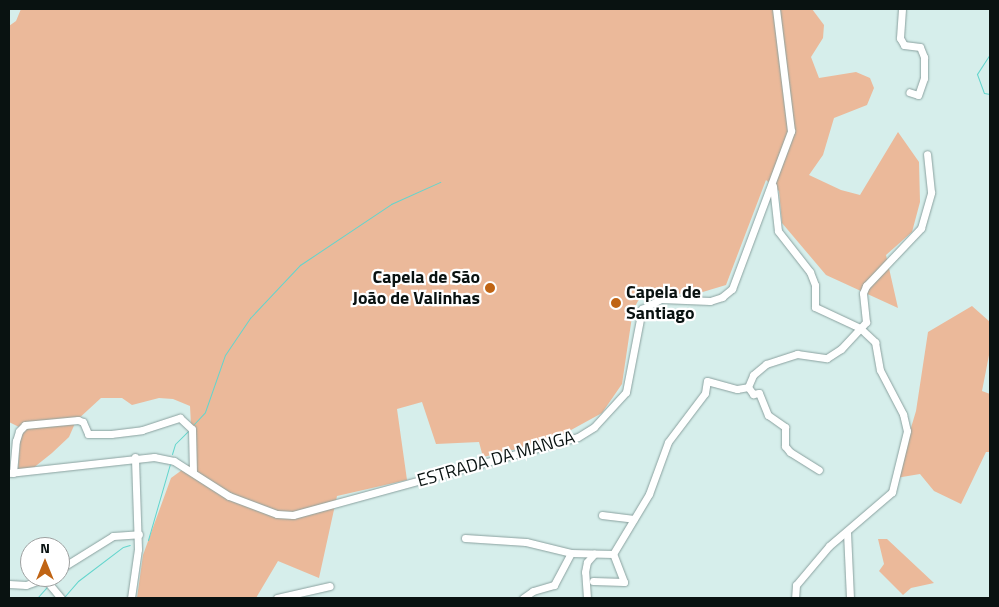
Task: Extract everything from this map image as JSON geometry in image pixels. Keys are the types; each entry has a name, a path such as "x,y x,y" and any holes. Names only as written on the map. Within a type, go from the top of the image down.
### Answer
{"street":[{"name":"ESTRADA DA MANGA","path":"193,472 229,496 278,514 293,515 578,437 594,427 626,392 642,309 661,299 710,300 722,297 732,289 773,186 791,131 776,9"},
{"path":"902,9 900,38 904,45 920,47 924,57 924,78 918,95 909,92"},
{"path":"748,387 752,375 766,364 797,354 827,358 841,349 866,322 863,293 866,286 921,228 931,192 927,154"},
{"path":"773,186 778,231 810,272 815,285 815,307 860,328 875,342 880,370 903,414 907,431 892,492 829,546 796,585 795,598"},
{"path":"613,554 649,494 668,442 704,393 707,381 737,389 748,387"},
{"path":"748,387 753,394 759,393 768,415 785,427 785,446 790,452 819,470"},
{"path":"180,418 192,429 193,472 174,461 136,457 11,473 17,436 25,425 78,420 83,422 88,434 111,434 142,430 180,418"},
{"path":"131,598 136,582 139,534 136,457"},
{"path":"602,515 634,519"},
{"path":"847,532 850,598"},
{"path":"70,563 113,536 139,534"},
{"path":"465,538 526,542 571,553 613,554"},
{"path":"523,598 533,591 554,585 571,553"},
{"path":"587,598 586,567 594,554"},
{"path":"593,582 624,582 613,554"},
{"path":"277,598 299,596 330,586"},
{"path":"53,587 61,598"}],"shaded area":[{"path":"21,9 812,9 824,25 823,38 811,57 819,78 856,72 870,78 874,88 867,105 834,118 823,155 809,175 841,190 860,195 898,132 919,162 920,202 912,232 886,255 898,308 826,275 782,223 779,191 766,180 726,285 696,294 646,293 638,301 633,310 622,384 602,413 551,441 483,457 479,442 436,444 422,402 397,409 407,480 337,496 319,578 278,561 256,598 137,598 143,555 171,478 193,462 190,406 173,399 159,398 132,405 122,398 101,398 76,421 69,437 52,453 32,469 18,470 21,428 9,422 9,26 16,21"},
{"path":"972,306 990,322 990,350 982,391 990,394 990,452 986,452 961,504 934,491 920,474 896,478 916,411 928,332"},
{"path":"878,539 887,539 934,583 911,588 903,595 879,571 884,564"}],"waterway":[{"path":"990,54 977,74 984,93 990,94"},
{"path":"194,424 205,412 225,355 250,318 300,265 391,204 440,182"},
{"path":"172,454 175,444 188,431"},
{"path":"148,540 170,464"},
{"path":"65,596 78,581 123,547 130,545"},
{"path":"37,598 47,587"}],"place":[{"name":"Capela de São João de Valinhas","path":"490,288"},
{"name":"Capela de Santiago","path":"616,303"}]}
